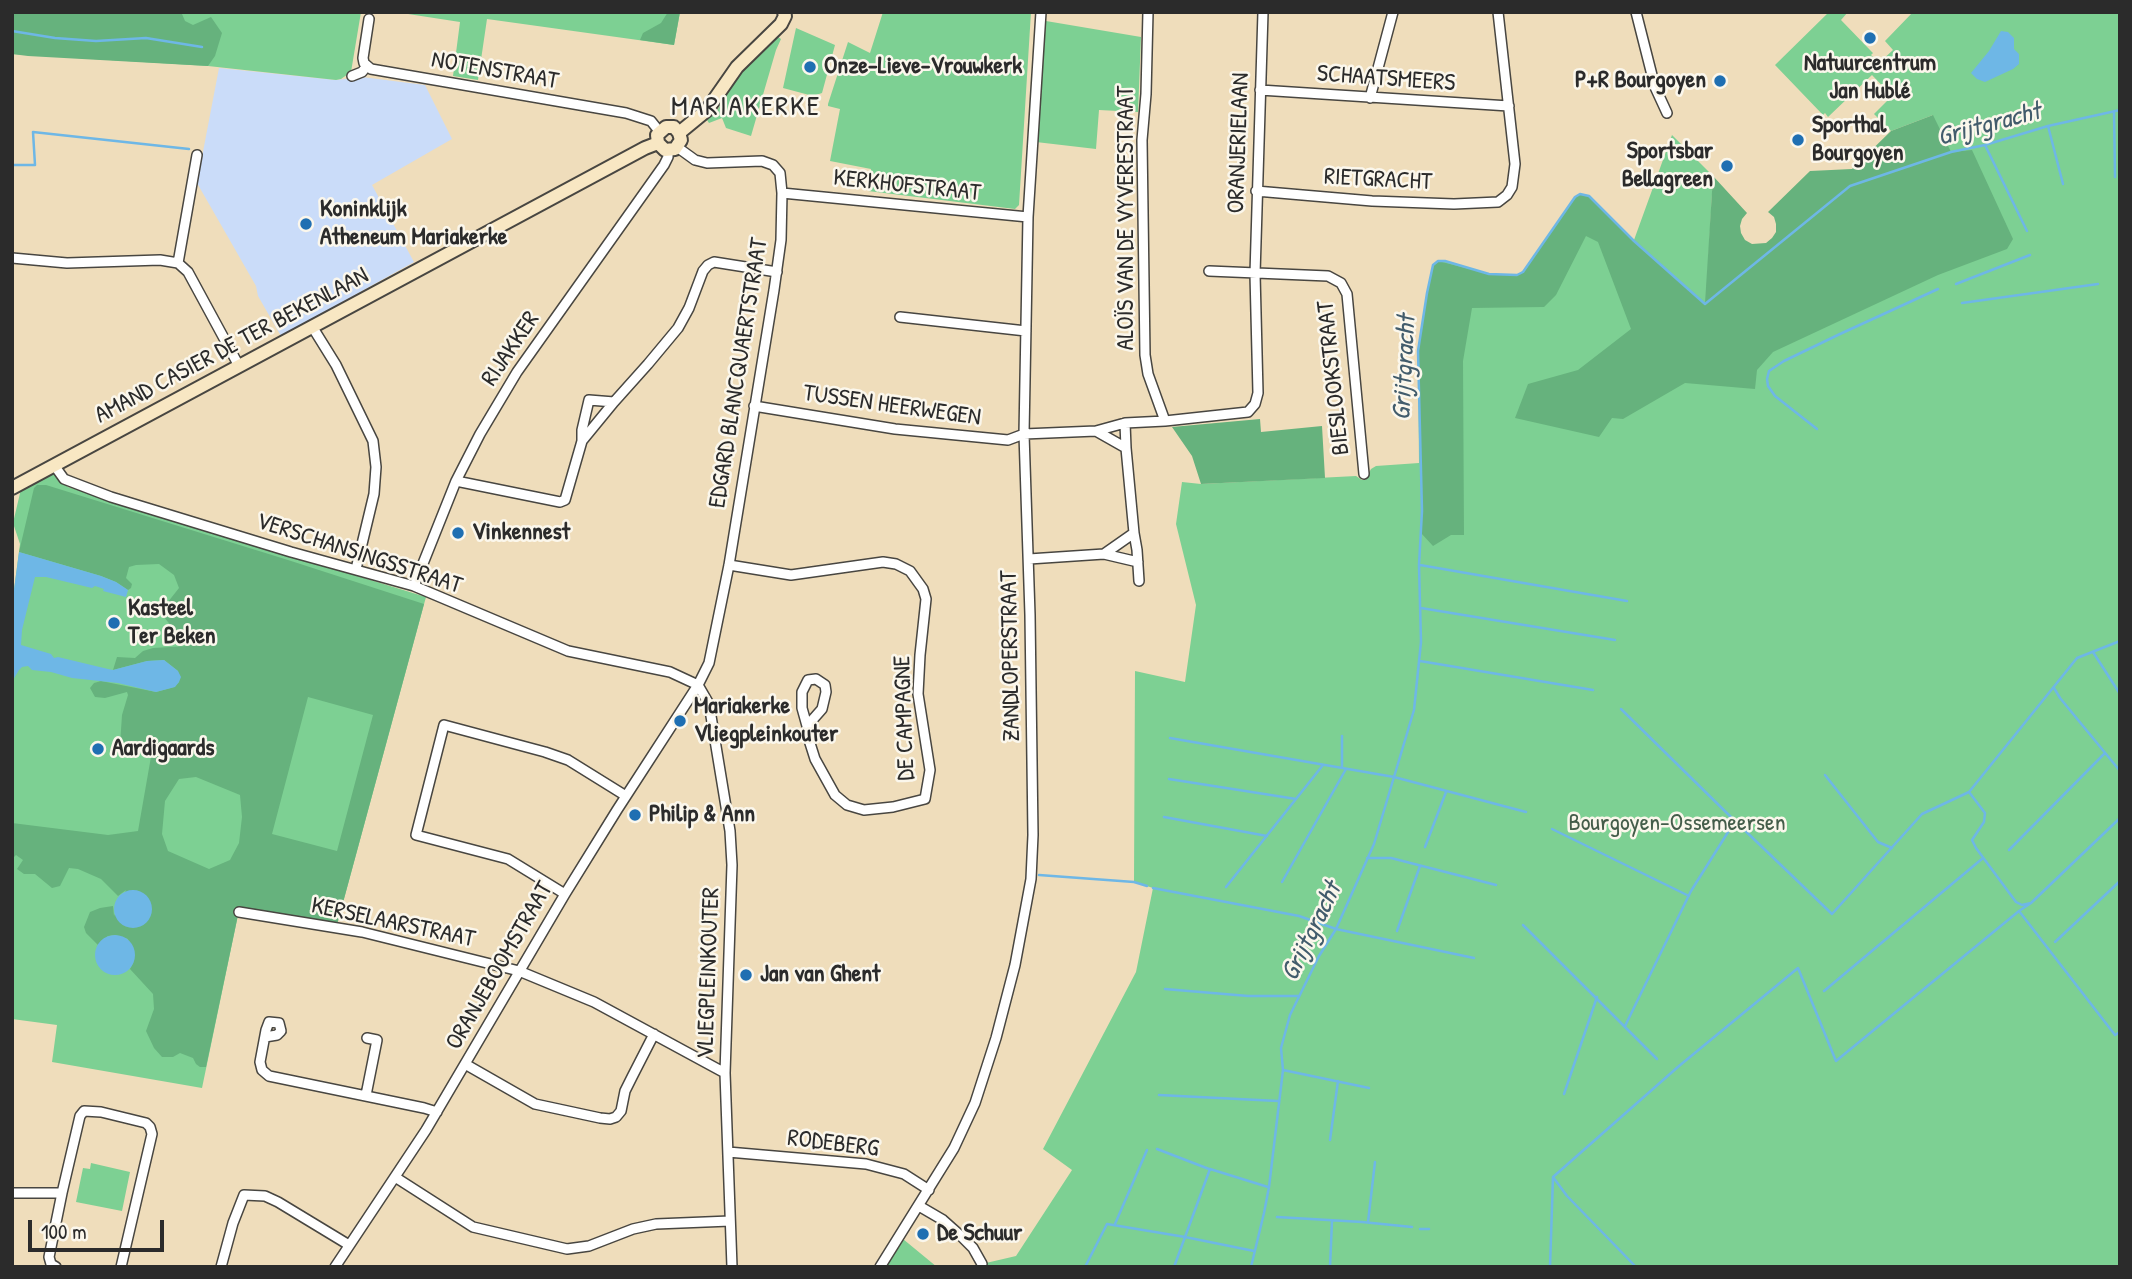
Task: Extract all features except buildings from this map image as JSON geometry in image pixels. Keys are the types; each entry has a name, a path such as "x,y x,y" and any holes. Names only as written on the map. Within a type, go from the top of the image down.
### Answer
{"street":[{"name":"ZANDLOPERSTRAAT","path":"880,1267 962,1132 988,1066 1015,965 1031,879 1033,835 1029,559 1024,434 1028,217 1041,12"},
{"name":"ALOÏS VAN DE VYVERESTRAAT","path":"1148,12 1142,140 1145,355 1148,374 1165,421"},
{"name":"ORANJERIELAAN","path":"1165,421 1248,412 1255,404 1258,393 1256,191 1263,12"},
{"path":"1370,98 1393,12"},
{"path":"1498,12 1509,106"},
{"path":"1636,12 1655,87 1667,113"},
{"path":"680,133 707,110 737,67 776,30 786,13"},
{"path":"352,76 368,66 363,58 369,19"},
{"name":"NOTENSTRAAT","path":"368,66 378,71 626,113 650,121 666,143"},
{"name":"SCHAATSMEERS","path":"1260,90 1509,106"},
{"name":"RIETGRACHT","path":"1256,191 1372,201 1454,204 1498,202 1507,195 1515,177 1509,106"},
{"path":"670,126 680,133 681,140 666,143 670,126"},
{"name":"EDGARD BLANCQUAERTSTRAAT","path":"666,143 695,160 707,163 760,158 773,164 780,173 782,193 781,240 729,565 709,663 698,685"},
{"name":"AMAND CASIER DE TER BEKENLAAN","path":"12,488 645,148 666,143"},
{"name":"RIJAKKER","path":"414,586 467,456 517,372 664,165 666,143"},
{"path":"178,263 197,155"},
{"name":"KERKHOFSTRAAT","path":"782,193 1028,217"},
{"path":"12,258 67,263 160,260 178,263 188,272 239,366"},
{"path":"582,441 678,328 708,265 714,262 776,272"},
{"path":"1209,271 1255,274"},
{"name":"BIESLOOKSTRAAT","path":"1255,274 1328,276 1345,287 1364,474"},
{"path":"900,317 1026,331"},
{"path":"313,327 336,365 373,441 376,467 374,494 356,569"},
{"path":"456,481 560,502 565,500 582,441 589,400 614,402"},
{"name":"TUSSEN HEERWEGEN","path":"754,406 895,429 1008,440 1024,434 1096,431 1125,423 1165,421"},
{"path":"1125,423 1139,581"},
{"path":"1096,431 1126,448"},
{"name":"VERSCHANSINGSSTRAAT","path":"54,465 64,479 111,497 414,586 569,651 670,672 698,685"},
{"path":"1104,554 1134,533"},
{"path":"1029,559 1104,554 1138,562"},
{"name":"DE CAMPAGNE","path":"729,565 791,575 883,562 896,564 910,571 923,589 926,599 918,694 930,770 925,799 864,810 847,805 835,795 815,759 802,708 802,692 808,680 816,679 825,685 825,700 822,709 807,726"},
{"name":"ORANJEBOOMSTRAAT","path":"335,1267 437,1112 565,894 698,685"},
{"name":"VLIEGPLEINKOUTER","path":"698,685 709,704 730,831 732,876 724,1073 732,1267"},
{"path":"565,894 508,859 416,835 444,725 568,760 626,796"},
{"name":"KERSELAARSTRAAT","path":"239,912 362,932 519,971 594,1002 724,1073"},
{"path":"465,1065 535,1104 610,1119 621,1111 625,1091 654,1034"},
{"path":"265,1037 260,1062 262,1070 269,1076 437,1112"},
{"path":"366,1038 382,1041 366,1095"},
{"path":"56,1267 51,1264 49,1257 80,1116 84,1111 101,1112 146,1123 152,1134 121,1267"},
{"name":"RODEBERG","path":"728,1152 866,1164 904,1174 929,1190"},
{"path":"395,1177 473,1227 567,1249 589,1246 633,1229 656,1224 730,1222"},
{"path":"12,1193 62,1193"},
{"path":"221,1267 244,1195 265,1196 278,1202 349,1245"},
{"path":"919,1206 943,1220 961,1236 973,1248 982,1264"}],"shaded area":[{"name":"Koninklijk Atheneum Mariakerke","path":"219,68 336,80 362,77 425,85 452,139 372,185 414,262 281,336 258,296 256,286 197,183"}],"green space":[{"path":"12,12 361,12 351,72 336,80 208,66 12,54"},
{"path":"12,12 185,12 182,14 185,21 193,25 211,17 222,33 215,56 208,66 28,56 12,54"},
{"path":"395,12 680,12 674,45 487,19 478,80 453,76 460,22"},
{"path":"668,12 680,12 674,45 640,40 643,33 661,23"},
{"path":"883,12 1031,12 1019,205 1015,209 868,191 871,169 830,161 840,109 828,104 848,42 870,53"},
{"name":"Bourgoyen-Ossemeersen","path":"1829,12 1848,12 1841,20 1873,53 1871,55 1879,63 1893,50 1885,41 1913,12 2120,12 2120,1267 982,1267 986,1263 1016,1256 1072,1170 1043,1149 1136,972 1153,888 1134,882 1135,671 1185,682 1196,605 1176,524 1182,482 1201,484 1356,476 1365,480 1376,466 1419,463 1418,351 1433,265 1438,261 1445,261 1489,274 1517,275 1523,271 1575,197 1580,194 1589,196 1634,240 1672,135 1713,176 1706,303 1933,115 1891,131 1874,114 1892,96 1872,75 1828,117 1825,113 1823,115 1775,65"},
{"path":"1046,21 1141,37 1138,112 1099,110 1096,149 1036,142"},
{"path":"796,28 835,45 822,93 813,96 783,88"},
{"path":"777,36 781,39 751,136 726,128 722,118 709,123 707,120 718,109 733,81"},
{"path":"1933,115 1951,152 1972,150 2013,239 2007,249 1938,275 1773,352 1757,370 1755,389 1685,383 1623,419 1612,418 1599,437 1515,418 1528,384 1578,370 1631,329 1598,242 1586,236 1556,295 1544,307 1472,308 1463,361 1464,535 1451,535 1433,546 1421,533 1418,351 1433,265 1438,261 1489,274 1517,275 1523,271 1575,197 1580,194 1589,196 1634,241 1705,303 1713,176 1747,213 1740,226 1745,240 1752,244 1766,243 1776,232 1774,217 1768,212 1810,171 1852,169 1891,131"},
{"path":"1260,419 1261,432 1322,426 1325,478 1201,484 1192,456 1172,427"},
{"path":"52,468 68,487 426,597 335,932 238,915 202,1088 52,1062 57,1025 12,1019 12,605 20,544 13,523 21,489"},
{"path":"37,485 46,485 424,604 335,932 238,915 206,1067 200,1067 193,1058 180,1053 173,1057 162,1057 154,1048 146,1031 154,1009 153,994 130,969 133,963 128,939 108,936 98,945 86,933 84,927 90,912 113,906 114,916 126,890 118,896 101,879 69,868 60,886 52,888 35,874 24,874 17,869 23,860 16,855 12,859 12,823 108,835 138,831 152,751 120,745 127,692 105,698 95,697 90,688 101,681 156,692 174,687 179,682 178,671 164,660 147,661 113,670 117,657 135,658 143,651 153,648 187,646 160,612 179,588 174,575 159,564 129,567 126,578 132,584 128,590 101,576 19,552 34,488","holes":["308,697 373,715 337,851 272,834","196,777 240,795 242,817 239,843 230,860 209,869 168,851 162,834 165,801 179,779"]},
{"path":"91,1163 130,1172 122,1211 76,1202 83,1168 90,1169"},
{"path":"903,1239 937,1267 885,1267"}],"water":[{"path":"2001,31 2008,32 2014,38 2019,64 1985,82 1977,79 1971,73"},
{"path":"19,552 101,576 128,590 126,597 95,586 92,588 35,577 21,645 51,654 54,658 113,670 147,661 164,660 178,671 181,677 175,687 156,692 118,683 32,670 28,666 19,670 12,685 12,605"},
{"path":"133,890 147,895 152,909 147,923 133,928 119,923 114,909 119,895"},
{"path":"115,935 129,941 135,955 129,969 115,975 101,969 95,955 101,941"}],"waterway":[{"path":"12,31 96,41 146,38 202,47"},
{"name":"Grijtgracht","path":"1251,1267 1269,1187 1283,1070 1281,1048 1290,1015 1319,956 1336,929 1374,844 1414,710 1421,642 1419,565 1422,511 1418,351 1433,265 1438,261 1445,261 1489,274 1517,275 1523,272 1575,197 1580,194 1589,196 1634,241 1705,304 1850,186 1951,152 2120,110"},
{"path":"2114,111 2115,177"},
{"path":"2048,126 2063,184"},
{"path":"12,165 35,165 33,132 189,149"},
{"path":"1985,145 2027,231"},
{"path":"1956,284 2030,255"},
{"path":"1962,303 2098,284"},
{"path":"1817,429 1775,396 1768,386 1769,371 1784,361 1938,289"},
{"path":"1420,565 1627,601"},
{"path":"1421,608 1615,640"},
{"path":"1625,1026 1691,891 1735,821 1832,914 1922,814 1969,792 2077,658 2120,641"},
{"path":"2093,652 2120,694"},
{"path":"1420,661 1593,690"},
{"path":"2054,688 2120,771"},
{"path":"1621,709 1735,821"},
{"path":"1342,736 1342,768"},
{"path":"1170,738 1394,777 1526,812"},
{"path":"2009,850 2105,753"},
{"path":"1226,887 1323,765"},
{"path":"1282,882 1346,769"},
{"path":"1825,775 1878,842 1892,848"},
{"path":"1169,779 1296,799"},
{"path":"1425,847 1446,792"},
{"path":"1969,792 1985,813 1984,822 1972,840 1976,848 2016,902 2022,905 2031,903"},
{"path":"1164,817 1267,836"},
{"path":"2019,911 2031,903 2120,818"},
{"path":"1552,829 1689,896"},
{"path":"1367,858 1391,858 1496,885"},
{"path":"1824,991 1983,858"},
{"path":"1397,931 1420,866"},
{"path":"1039,875 1134,882 1147,886"},
{"path":"2055,942 2120,881"},
{"path":"1153,888 1299,916 1336,929 1474,958"},
{"path":"1550,1267 1553,1177 1679,1066 1798,968 1836,1061 2019,911 2115,1035 2120,1032"},
{"path":"1523,925 1657,1059"},
{"path":"1165,989 1248,996 1298,996"},
{"path":"1564,1094 1597,997"},
{"path":"1283,1070 1369,1088"},
{"path":"1330,1140 1338,1081"},
{"path":"1159,1095 1278,1101"},
{"path":"1157,1149 1209,1169"},
{"path":"1115,1224 1147,1150"},
{"path":"1368,1222 1375,1162"},
{"path":"1174,1267 1210,1169 1268,1187"},
{"path":"1553,1177 1567,1196 1636,1267"},
{"path":"1277,1217 1412,1227"},
{"path":"1330,1267 1332,1221"},
{"path":"1085,1267 1107,1224 1254,1251"},
{"path":"1420,1229 1429,1229"}],"place":[{"name":"Natuurcentrum Jan Hublé","path":"1870,38"},
{"name":"Onze-Lieve-Vrouwkerk","path":"810,67"},
{"name":"P+R Bourgoyen","path":"1720,81"},
{"name":"Sporthal Bourgoyen","path":"1798,140"},
{"name":"Sportsbar Bellagreen","path":"1727,166"},
{"name":"Koninklijk Atheneum Mariakerke","path":"306,224"},
{"name":"Vinkennest","path":"458,533"},
{"name":"Kasteel Ter Beken","path":"114,623"},
{"name":"Mariakerke Vliegpleinkouter","path":"680,721"},
{"name":"Aardigaards","path":"98,749"},
{"name":"Philip & Ann","path":"635,815"},
{"name":"Jan van Ghent","path":"746,975"},
{"name":"De Schuur","path":"923,1234"}],"district":[{"name":"MARIAKERKE","path":"746,108"}]}
